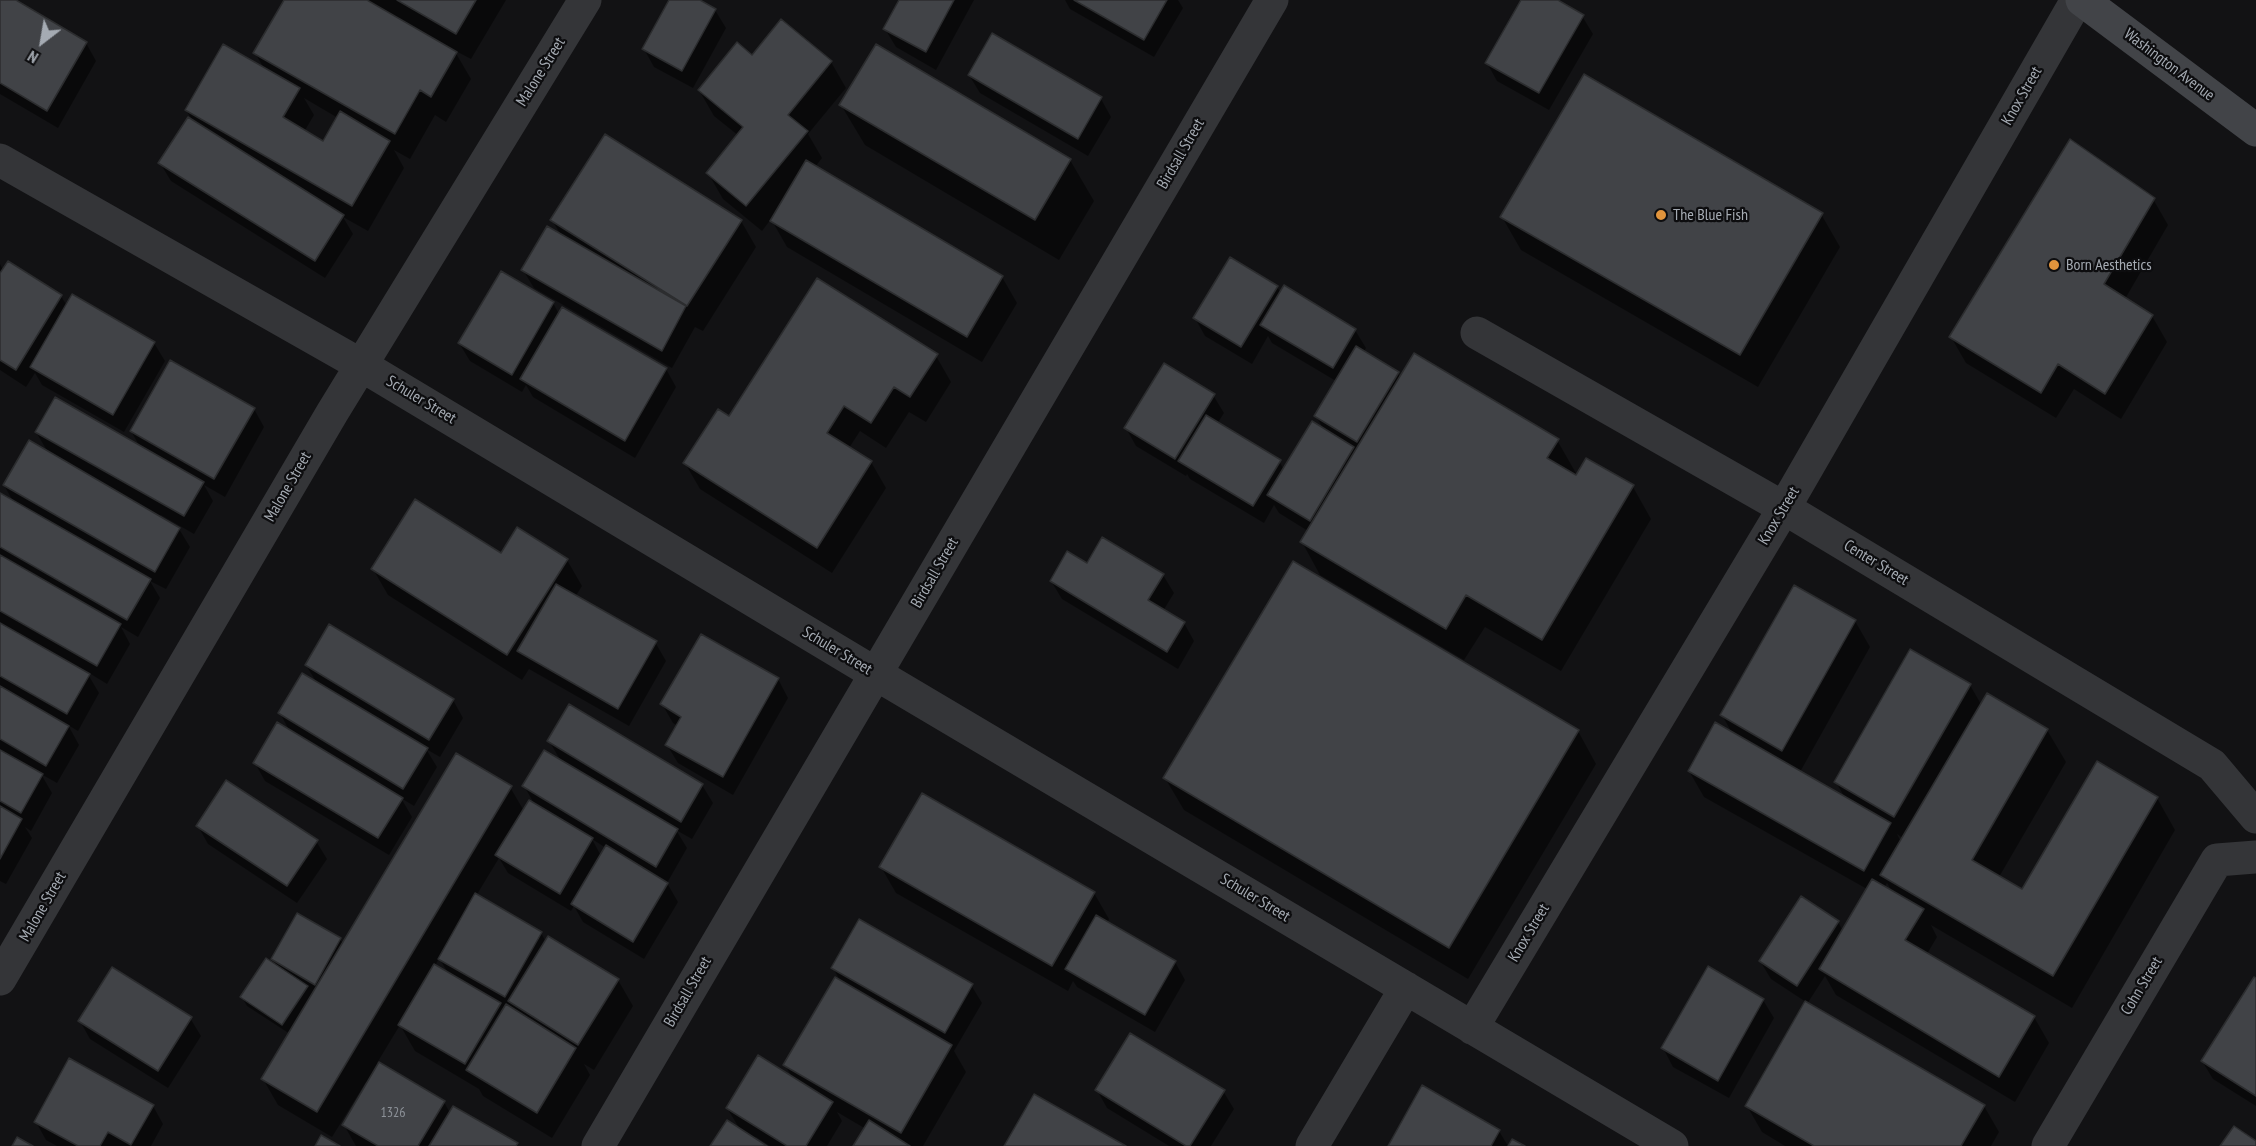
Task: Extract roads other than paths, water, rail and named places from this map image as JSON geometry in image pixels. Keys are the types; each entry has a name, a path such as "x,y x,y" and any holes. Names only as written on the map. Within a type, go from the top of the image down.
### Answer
{"main road":[{"name":"Washington Avenue","path":"2082,0 2256,130"}],"street":[{"name":"Malone Street","path":"0,979 362,365 585,0"},
{"name":"Birdsall Street","path":"598,1146 1272,0"},
{"name":"Knox Street","path":"1472,1028 1784,508 2077,0"},
{"name":"Schuler Street","path":"0,160 362,365 876,674 1672,1146"},
{"name":"Center Street","path":"1477,333 1784,508 2212,765 2256,817"},
{"name":"Cohn Street","path":"2048,1146 2217,860 2256,857"},
{"path":"1311,1146 1406,988"}],"place":[{"name":"The Blue Fish","path":"1661,215"},
{"name":"Born Aesthetics","path":"2054,265"}]}
